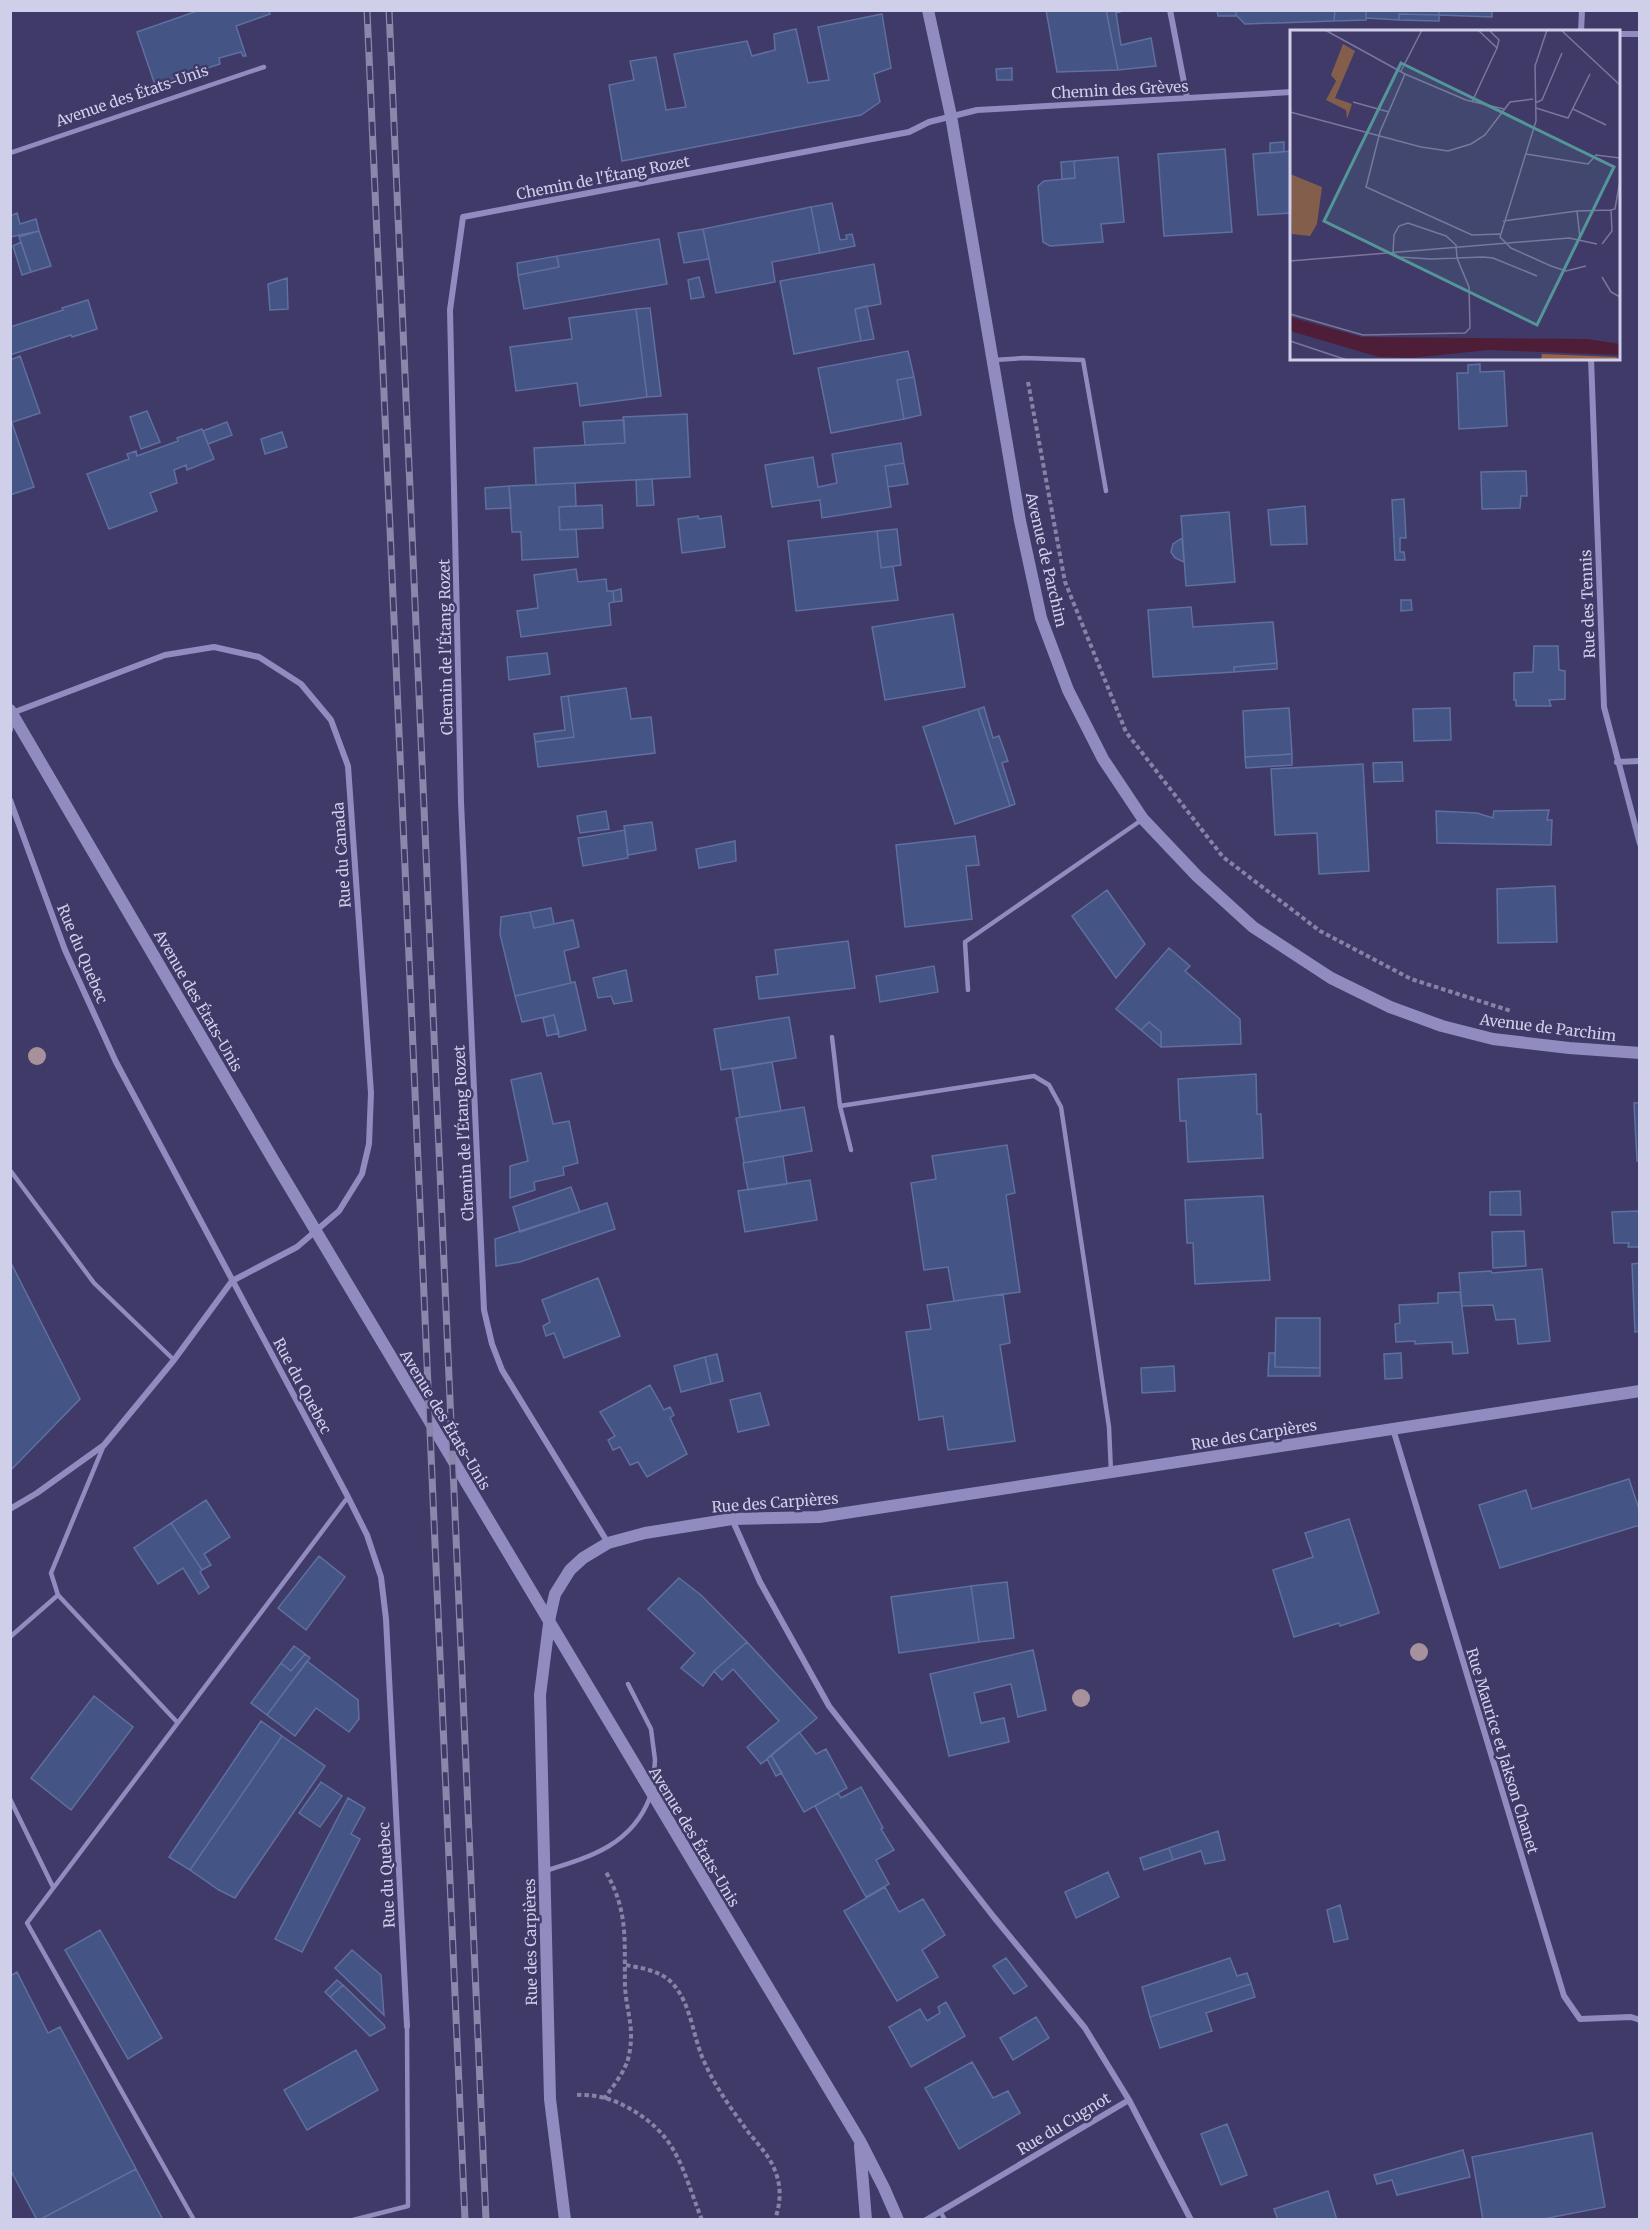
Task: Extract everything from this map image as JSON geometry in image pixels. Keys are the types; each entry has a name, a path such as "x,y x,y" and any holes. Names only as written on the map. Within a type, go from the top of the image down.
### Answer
{"street":[{"name":"Avenue de Parchim","path":"928,10 951,116 991,361 1020,521 1041,618 1068,690 1103,759 1143,819 1197,876 1253,927 1331,978 1390,1007 1442,1026 1493,1039 1640,1053"},
{"path":"1170,10 1187,98"},
{"path":"1581,30 1582,10"},
{"path":"1620,34 1640,34"},
{"name":"Chemin des Grèves","path":"951,116 978,110 1290,92"},
{"name":"Chemin de l'Étang Rozet","path":"608,1543 502,1370 492,1344 484,1310 462,802 450,310 463,217 909,132 929,122 951,116"},
{"name":"Rue des Tennis","path":"1591,360 1604,707 1640,844"},
{"name":"Rue du Canada","path":"11,712 165,655 214,647 260,657 302,684 332,720 348,766 370,1093 369,1144 362,1174 339,1211 297,1247 232,1281"},
{"path":"10,730 11,712"},
{"name":"Avenue des États-Unis","path":"11,712 274,1161 860,2141 898,2220"},
{"path":"1617,762 1640,761"},
{"name":"Rue du Quebec","path":"10,800 65,950 116,1062 348,1497 367,1535 381,1577 386,1619 407,2026"},
{"path":"10,1509 37,1493 104,1445 174,1360 232,1281"},
{"name":"Rue des Carpières","path":"565,2220 550,2099 540,1695 555,1594 570,1570 584,1558 608,1543 645,1533 732,1519 819,1517 1640,1391"},
{"name":"Rue Maurice et Jakson Chanet","path":"1392,1429 1564,1996 1580,2019 1631,2017 1640,2020"},
{"path":"732,1519 760,1582 829,1706 993,1916 1086,2028 1129,2100"},
{"name":"Rue du Cugnot","path":"926,2220 1129,2100 1191,2220"},
{"name":"Avenue des États-Unis","path":"860,2141 866,2220"}],"lane":[{"name":"Avenue des États-Unis","path":"10,153 264,67"},
{"path":"991,361 1024,358 1083,360 1106,491"},
{"path":"968,990 965,942 1143,819"},
{"path":"832,1037 840,1106 851,1150"},
{"path":"840,1106 1034,1076 1049,1085 1060,1107 1109,1427 1111,1472"},
{"path":"10,1170 94,1283 174,1360"},
{"path":"104,1445 51,1574 58,1595 177,1722"},
{"path":"194,2220 27,1923 348,1497"},
{"path":"10,1637 58,1595"},
{"path":"545,1871 608,1848 629,1831 644,1813 654,1788 655,1760 651,1729 628,1684"},
{"path":"10,1800 53,1887"},
{"path":"353,2220 408,2206 407,2026"},
{"path":"384,2211 385,2220"},
{"path":"940,2211 945,2220"}],"path":[{"path":"1024,358 1065,582 1126,732 1223,857 1320,931 1411,980 1511,1011"},
{"path":"596,1853 621,1905 626,1938 625,1986 632,2030 629,2057 604,2099"},
{"path":"626,1965 651,1970 669,1980 683,1999 702,2057 714,2082 730,2108 773,2165 779,2182 780,2201 775,2220"},
{"path":"550,2099 587,2094 617,2102 642,2115 669,2139 682,2163 702,2220"}],"building":[{"path":"200,10 269,10 270,14 236,26 246,56 243,56 241,52 219,58 220,64 155,85 137,32"},
{"path":"1046,10 1106,10 1118,70 1057,72"},
{"path":"1106,10 1126,10 1116,13 1121,45 1151,38 1156,66 1118,70"},
{"path":"1217,10 1236,10 1236,16 1218,16"},
{"path":"1236,10 1335,10 1334,21 1245,24 1236,15"},
{"path":"1335,10 1366,10 1366,20 1334,21"},
{"path":"1366,10 1439,10 1439,15 1399,14 1399,20 1366,18"},
{"path":"1439,10 1492,10 1492,17 1439,15"},
{"path":"882,14 891,68 874,74 880,102 861,115 622,161 609,85 634,80 630,61 656,57 666,110 686,107 674,54 747,41 752,56 775,50 774,34 796,29 808,83 829,80 818,27"},
{"path":"1399,14 1439,15 1439,21 1399,20"},
{"path":"1012,68 1012,80 997,80 996,69"},
{"path":"1284,142 1284,152 1270,153 1270,143"},
{"path":"1225,149 1232,232 1164,236 1158,154"},
{"path":"1290,151 1290,213 1258,215 1253,154"},
{"path":"1118,157 1124,222 1101,224 1103,242 1050,246 1043,242 1038,186 1044,181 1075,178 1074,161"},
{"path":"1074,161 1075,178 1062,179 1061,162"},
{"path":"832,203 840,240 847,239 846,235 852,234 855,246 820,253 811,207"},
{"path":"811,207 820,253 772,262 775,282 716,293 703,229"},
{"path":"17,213 20,224 36,219 39,231 10,237 10,216"},
{"path":"703,229 709,259 684,263 678,233"},
{"path":"39,231 51,266 31,272 19,237"},
{"path":"659,239 667,284 524,309 518,275 559,267 557,256"},
{"path":"21,242 31,272 22,275 13,246"},
{"path":"557,256 559,267 518,275 517,263"},
{"path":"874,264 881,304 855,309 861,341 794,354 780,281"},
{"path":"699,277 704,297 691,299 688,280"},
{"path":"287,278 288,309 270,310 268,284"},
{"path":"88,300 97,329 10,355 10,327"},
{"path":"867,306 874,339 861,341 855,309"},
{"path":"650,308 661,396 647,397 636,309"},
{"path":"636,309 647,397 580,406 577,383 516,391 510,347 572,339 569,318"},
{"path":"908,351 914,377 897,380 904,419 831,433 818,368"},
{"path":"20,356 40,413 10,423 10,360"},
{"path":"1480,364 1480,372 1504,371 1507,426 1459,429 1457,373 1468,373 1468,365"},
{"path":"914,377 921,415 904,419 897,380"},
{"path":"147,411 160,442 141,449 130,417"},
{"path":"687,414 690,477 536,485 534,448 625,443 623,417"},
{"path":"624,420 625,443 585,445 583,422"},
{"path":"227,422 232,435 208,444 203,431"},
{"path":"10,423 12,423 34,487 10,495"},
{"path":"202,429 214,459 187,470 186,465 174,470 177,483 150,493 157,511 109,529 87,474 129,459 127,454 136,451 137,456 178,441 177,438"},
{"path":"282,432 287,447 265,454 261,439"},
{"path":"901,443 904,463 885,466 891,507 822,518 820,500 772,507 765,465 813,457 818,487 837,483 832,454"},
{"path":"904,463 908,484 888,487 885,466"},
{"path":"1526,471 1527,496 1521,496 1520,508 1482,509 1481,472"},
{"path":"652,479 654,505 637,506 636,480"},
{"path":"575,483 576,506 559,507 560,530 576,529 578,557 522,560 521,532 512,532 509,486"},
{"path":"509,486 511,508 486,509 485,488"},
{"path":"1404,499 1406,538 1400,538 1400,552 1404,552 1405,560 1395,560 1392,500"},
{"path":"602,505 603,528 560,530 559,507"},
{"path":"1305,506 1307,544 1271,545 1268,510"},
{"path":"1229,512 1235,582 1186,586 1181,516"},
{"path":"698,516 699,519 721,516 725,547 682,553 678,519"},
{"path":"897,529 901,565 881,568 877,531"},
{"path":"877,531 881,568 893,566 898,600 796,611 788,541"},
{"path":"1182,538 1184,562 1175,558 1171,552 1173,544"},
{"path":"576,569 578,582 606,579 607,591 613,591 614,602 609,603 611,625 521,637 517,611 538,608 534,575"},
{"path":"621,589 622,601 614,602 613,591"},
{"path":"1401,600 1411,600 1412,610 1401,611"},
{"path":"1191,607 1193,627 1273,622 1277,663 1234,667 1234,672 1153,677 1148,610"},
{"path":"953,614 965,687 885,700 872,627"},
{"path":"1534,646 1558,646 1559,670 1565,671 1565,699 1549,700 1551,706 1516,706 1514,673 1533,672"},
{"path":"547,653 550,674 509,680 507,657"},
{"path":"1277,663 1277,669 1234,672 1234,667"},
{"path":"626,688 631,719 651,717 655,753 538,767 535,742 574,737 568,696"},
{"path":"568,696 574,737 535,742 534,734 565,730 561,697"},
{"path":"984,707 993,738 999,736 1008,761 1002,763 1015,804 1010,806 978,709"},
{"path":"1289,708 1292,754 1245,757 1243,711"},
{"path":"1450,708 1451,740 1414,741 1413,709"},
{"path":"978,709 1010,806 955,824 923,727"},
{"path":"1292,754 1292,765 1246,768 1245,757"},
{"path":"1402,762 1403,781 1374,782 1373,763"},
{"path":"1363,764 1369,871 1319,874 1317,833 1275,835 1271,769"},
{"path":"1549,810 1547,820 1552,820 1551,845 1437,843 1436,811 1477,813 1493,818 1494,811"},
{"path":"606,811 609,829 580,833 577,816"},
{"path":"652,822 656,850 628,855 624,826"},
{"path":"625,830 628,858 583,866 578,838"},
{"path":"975,836 979,865 966,866 972,919 905,927 896,845"},
{"path":"735,841 736,861 699,868 696,849"},
{"path":"1555,886 1557,942 1498,943 1497,889"},
{"path":"1107,890 1145,944 1116,978 1072,916"},
{"path":"551,908 554,924 534,928 530,912"},
{"path":"530,912 534,928 573,920 579,947 564,951 571,983 515,996 500,934 501,917"},
{"path":"848,941 855,988 759,999 756,977 778,974 775,950"},
{"path":"1169,948 1190,966 1185,971 1240,1019 1241,1044 1161,1047 1161,1032 1149,1022 1141,1030 1116,1009"},
{"path":"934,966 938,992 880,1002 876,976"},
{"path":"626,970 632,1001 614,1004 611,996 598,998 593,978"},
{"path":"575,982 586,1030 559,1037 554,1015 522,1022 515,996"},
{"path":"554,1015 559,1033 547,1036 543,1018"},
{"path":"789,1017 796,1058 721,1070 714,1029"},
{"path":"1149,1022 1161,1032 1161,1047 1141,1030"},
{"path":"772,1062 781,1111 740,1117 732,1069"},
{"path":"541,1073 553,1124 569,1121 578,1163 563,1167 564,1175 534,1182 535,1190 510,1198 510,1166 528,1161 511,1080"},
{"path":"1256,1074 1257,1114 1261,1114 1263,1158 1188,1162 1186,1121 1180,1121 1178,1079"},
{"path":"1634,1103 1640,1103 1640,1161 1637,1161"},
{"path":"804,1107 812,1151 744,1163 736,1118"},
{"path":"1007,1145 1015,1193 1006,1195 1020,1292 954,1301 948,1267 924,1270 911,1183 936,1179 932,1156"},
{"path":"783,1156 787,1184 748,1190 743,1163"},
{"path":"810,1180 817,1220 745,1232 738,1191"},
{"path":"571,1187 580,1212 520,1232 513,1207"},
{"path":"1520,1191 1521,1215 1490,1215 1490,1192"},
{"path":"1263,1196 1270,1280 1195,1284 1193,1243 1187,1243 1185,1200"},
{"path":"607,1203 615,1229 520,1262 496,1266 495,1239"},
{"path":"1639,1211 1640,1247 1628,1247 1629,1243 1614,1243 1612,1212"},
{"path":"1524,1231 1526,1266 1493,1268 1492,1232"},
{"path":"10,1261 80,1399 10,1471"},
{"path":"1640,1263 1640,1331 1635,1332 1632,1264"},
{"path":"1542,1269 1550,1341 1518,1344 1515,1319 1496,1320 1493,1305 1462,1306 1459,1273"},
{"path":"598,1278 620,1336 564,1358 554,1333 546,1336 543,1326 550,1322 542,1300"},
{"path":"1460,1292 1468,1353 1453,1354 1452,1342 1415,1344 1415,1341 1396,1342 1395,1324 1400,1323 1399,1305 1438,1303 1438,1293"},
{"path":"1003,1294 1010,1343 1000,1345 1015,1441 948,1450 943,1416 919,1420 906,1332 931,1329 927,1305"},
{"path":"1276,1318 1320,1318 1320,1368 1275,1367"},
{"path":"1269,1353 1275,1353 1275,1367 1320,1368 1320,1376 1268,1376"},
{"path":"1401,1353 1402,1378 1385,1379 1384,1354"},
{"path":"717,1354 723,1381 711,1384 705,1357"},
{"path":"705,1357 711,1384 681,1392 674,1366"},
{"path":"1174,1366 1175,1391 1142,1393 1141,1368"},
{"path":"650,1385 664,1410 670,1407 674,1415 670,1418 687,1454 647,1477 638,1462 630,1465 620,1447 613,1450 608,1440 615,1436 600,1412"},
{"path":"760,1393 769,1425 738,1432 730,1400"},
{"path":"1629,1479 1640,1512 1640,1525 1500,1568 1479,1505 1526,1490 1532,1509"},
{"path":"206,1500 230,1537 204,1554 211,1565 202,1570 171,1523"},
{"path":"1349,1519 1379,1613 1340,1626 1339,1623 1294,1637 1273,1570 1313,1557 1305,1533"},
{"path":"171,1523 202,1570 200,1572 209,1587 199,1594 183,1568 158,1584 134,1548"},
{"path":"319,1556 345,1577 306,1630 278,1608"},
{"path":"679,1578 701,1595 747,1642 714,1671 703,1686 681,1668 695,1653 648,1609"},
{"path":"1007,1582 1014,1638 979,1642 971,1586"},
{"path":"971,1586 979,1642 899,1653 891,1597"},
{"path":"747,1642 817,1718 761,1764 747,1747 779,1721 733,1669 722,1680 714,1671"},
{"path":"294,1646 305,1654 291,1671 281,1663"},
{"path":"1033,1650 1046,1710 1018,1717 1011,1684 974,1693 981,1723 1004,1718 1009,1742 949,1756 930,1674"},
{"path":"305,1654 310,1658 267,1715 251,1703 281,1663 291,1671"},
{"path":"307,1661 358,1700 359,1719 349,1732 316,1708 295,1736 267,1715"},
{"path":"94,1696 133,1727 71,1810 31,1778"},
{"path":"261,1721 282,1736 190,1870 169,1857"},
{"path":"799,1732 816,1754 826,1749 847,1788 804,1812 771,1755"},
{"path":"282,1736 325,1766 235,1898 190,1870"},
{"path":"771,1755 782,1773 776,1776 767,1759"},
{"path":"321,1782 342,1796 320,1827 299,1813"},
{"path":"861,1787 894,1850 876,1860 889,1884 866,1897 815,1806 838,1793 841,1798"},
{"path":"348,1798 365,1808 351,1834 360,1839 302,1952 275,1939"},
{"path":"1218,1831 1225,1860 1205,1864 1201,1851 1173,1860 1169,1848"},
{"path":"1169,1848 1173,1860 1144,1870 1140,1858"},
{"path":"1108,1872 1119,1897 1076,1918 1065,1892"},
{"path":"885,1887 899,1912 923,1899 945,1935 922,1950 938,1977 897,2001 844,1911"},
{"path":"1340,1905 1348,1939 1334,1942 1327,1910"},
{"path":"100,1930 162,2038 128,2059 65,1950"},
{"path":"352,1950 381,1975 384,2015 335,1968"},
{"path":"1006,1958 1027,1986 1014,1994 993,1966"},
{"path":"1230,1958 1237,1976 1247,1973 1251,1984 1150,2017 1142,1987"},
{"path":"17,1972 48,2033 60,2027 136,2169 39,2220 10,2169 10,1976"},
{"path":"337,1980 343,1985 330,1997 325,1992"},
{"path":"1251,1984 1255,1997 1206,2013 1212,2031 1160,2048 1150,2017"},
{"path":"343,1985 385,2028 370,2036 330,1997"},
{"path":"946,2002 965,2036 911,2067 889,2027 920,2009 927,2021 940,2013 938,2007"},
{"path":"1036,2017 1049,2038 1013,2060 1000,2038"},
{"path":"356,2050 378,2090 307,2130 284,2090"},
{"path":"972,2062 993,2098 1008,2091 1020,2113 959,2149 925,2088"},
{"path":"1227,2124 1247,2175 1221,2185 1201,2134"},
{"path":"1592,2133 1605,2207 1538,2220 1483,2220 1472,2157"},
{"path":"1463,2150 1470,2177 1397,2195 1392,2180 1377,2184 1374,2175"},
{"path":"136,2169 163,2220 39,2220"},
{"path":"1328,2191 1337,2220 1278,2220 1274,2209"}],"railway":[{"path":"367,10 465,2220"},
{"path":"389,10 486,2220"}]}
